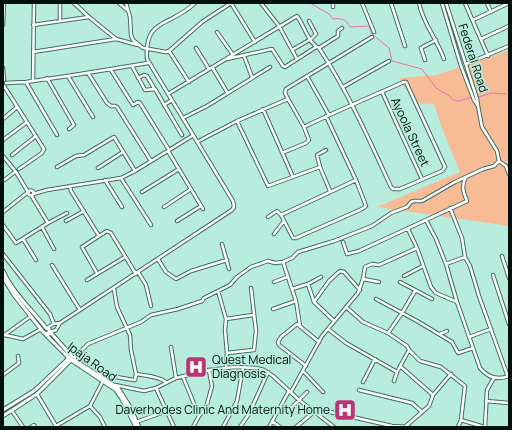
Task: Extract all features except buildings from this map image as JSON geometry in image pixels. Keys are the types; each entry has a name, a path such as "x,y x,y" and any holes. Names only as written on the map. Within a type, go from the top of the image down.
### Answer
{"main road":[{"name":"Ipaja Road","path":"3,271 12,288 45,330"},
{"name":"Ipaja Road","path":"3,277 4,284 71,359 119,393 138,427"},
{"path":"45,330 50,332"},
{"name":"Ipaja Road","path":"50,332 71,359 115,385 125,398 138,427"},
{"path":"3,416 37,394 71,359"},
{"path":"3,410 34,391 71,359"}],"street":[{"path":"3,25 4,3"},
{"path":"33,80 34,3"},
{"path":"60,3 60,21"},
{"path":"74,3 116,39 138,45 146,49 166,52 202,22 231,3 254,42"},
{"path":"119,3 128,10"},
{"path":"126,3 131,35 133,40 138,45"},
{"path":"50,332 56,330 60,324 80,310 114,289 232,210 234,207 233,201 146,59 146,49 149,35 153,29 180,15 195,3"},
{"path":"261,3 279,26 297,59"},
{"path":"362,3 374,32"},
{"path":"391,3 405,46"},
{"path":"419,3 422,16 436,40 444,59"},
{"name":"Federal Road","path":"442,3 461,66 478,106 482,127 497,151 499,161"},
{"name":"Federal Road","path":"446,3 466,64 473,94"},
{"path":"465,3 488,56"},
{"path":"487,3 491,12"},
{"path":"501,3 502,7"},
{"path":"473,20 509,3"},
{"path":"168,94 279,26 298,16 311,39 329,63 353,104 391,187 393,189 400,189 442,171 445,167 405,81 353,104 304,127"},
{"path":"33,25 89,17"},
{"path":"292,50 311,39 316,34 309,22"},
{"path":"481,39 509,26"},
{"path":"227,59 272,49 284,67 338,36 338,31 342,28"},
{"path":"217,32 233,55"},
{"path":"282,153 308,142 309,139 285,93 286,89 372,37"},
{"path":"33,52 116,39"},
{"path":"425,60 421,48 436,40"},
{"path":"466,64 509,46"},
{"path":"196,48 228,92"},
{"path":"169,51 189,82"},
{"path":"244,56 252,77"},
{"path":"343,86 389,61"},
{"path":"4,83 26,82 111,70 148,63"},
{"path":"132,66 145,90 154,88"},
{"path":"182,118 207,106 270,67"},
{"path":"3,68 4,83 44,151 19,169"},
{"path":"111,70 133,105 138,102 140,103 203,209"},
{"path":"88,73 107,103 116,107 151,161"},
{"path":"138,78 144,75 147,76 182,135"},
{"path":"68,76 93,117"},
{"path":"268,217 277,211 284,220 293,238 296,238 365,208 366,203 356,180 307,76"},
{"path":"46,78 74,125 68,129"},
{"path":"26,82 57,136"},
{"name":"Ayoola Street","path":"382,92 422,179"},
{"path":"197,142 237,121 288,99"},
{"path":"164,105 172,100"},
{"path":"3,118 18,107"},
{"path":"264,109 293,177"},
{"path":"237,121 268,186 320,167"},
{"path":"3,140 27,122"},
{"path":"12,155 36,136"},
{"path":"23,183 32,190 43,190 121,178 192,136"},
{"path":"57,167 76,156 84,155 115,137 135,171"},
{"path":"326,150 317,155 320,167 330,191"},
{"path":"98,168 123,152"},
{"path":"3,156 16,172 48,223"},
{"path":"71,359 88,344 141,322 150,315 197,302 230,285 237,277 251,267 268,261 275,263 284,262 292,258 298,252 334,241 372,226 391,212 407,207 411,202 422,201 455,182 483,169 494,166 499,161 506,166 509,174"},
{"path":"142,192 179,169"},
{"path":"3,181 16,172"},
{"path":"343,242 347,254 359,251 467,200 462,187 466,177"},
{"path":"121,178 151,225"},
{"path":"105,180 122,207"},
{"path":"281,215 356,180"},
{"path":"70,186 71,191 99,236"},
{"path":"164,207 191,189"},
{"path":"30,194 32,190"},
{"path":"3,212 30,194 43,190"},
{"path":"177,221 201,206"},
{"path":"426,220 446,264 454,293 480,368 494,378 500,379 509,376 491,329 470,266 465,257 462,238 450,208"},
{"path":"66,221 84,211"},
{"path":"3,225 15,243 18,243 48,223 67,213"},
{"path":"274,234 284,220"},
{"path":"42,227 54,249"},
{"path":"408,229 417,248 431,287 436,293 457,302"},
{"path":"97,274 82,247 109,231 125,257 146,285 151,306"},
{"path":"23,240 36,260"},
{"path":"222,244 229,270"},
{"path":"269,427 328,328 360,290 366,267 372,264 379,265 417,248"},
{"path":"3,254 50,314 54,324"},
{"path":"502,256 509,278"},
{"path":"87,280 125,257"},
{"path":"446,264 465,257"},
{"path":"158,259 166,272 176,279 191,271 227,260"},
{"path":"284,262 287,277 296,301 300,327"},
{"path":"52,265 80,310"},
{"path":"404,276 423,266"},
{"path":"314,302 329,281 340,271 344,272 360,290"},
{"path":"493,275 509,324"},
{"path":"274,282 287,277"},
{"path":"292,289 308,284 321,277"},
{"path":"364,279 379,282"},
{"path":"400,282 432,299"},
{"path":"308,284 314,302 334,321"},
{"path":"227,353 254,350 256,331 253,315 252,288"},
{"path":"97,374 136,380 130,335 117,306 114,289"},
{"path":"218,291 226,319 226,368"},
{"path":"388,334 415,291"},
{"path":"447,298 452,296 454,293"},
{"path":"376,299 440,334 452,342 458,353 472,348"},
{"path":"274,309 296,301"},
{"path":"346,307 363,322 388,334 407,346 420,361 441,367 465,386 461,420 458,427"},
{"path":"226,319 253,315"},
{"path":"4,335 31,316"},
{"path":"4,335 23,339 45,330 54,324 60,324"},
{"path":"306,366 278,342 281,337 297,324 319,342"},
{"path":"328,328 346,343 397,372"},
{"path":"469,336 491,329"},
{"path":"440,334 447,331"},
{"path":"171,347 176,378"},
{"path":"394,381 397,372 409,350"},
{"path":"3,375 19,363 18,356"},
{"path":"363,382 375,359"},
{"path":"400,366 433,395"},
{"path":"115,385 144,391 156,388 176,378 209,370 226,368 256,368 268,372 280,381 299,400 334,427"},
{"path":"223,427 237,401 243,368"},
{"path":"193,427 198,416 206,408 212,386 209,370"},
{"path":"303,371 323,392"},
{"path":"240,427 249,414 268,372"},
{"path":"136,374 156,377 166,382"},
{"path":"311,410 321,410 391,427 407,427 429,406 433,395 451,374"},
{"path":"183,377 198,416"},
{"path":"461,420 484,427 487,390 494,378"},
{"path":"37,394 57,426 90,406 103,381"},
{"path":"156,388 174,427"},
{"path":"359,390 412,403 422,412"},
{"path":"290,410 307,392"},
{"path":"486,401 509,403"},
{"path":"90,406 100,417 105,427"},
{"path":"12,411 23,427"},
{"path":"136,422 168,412"},
{"path":"296,427 314,412"},
{"path":"272,421 280,427"},
{"path":"31,427 34,425 35,427"}],"shaded area":[{"path":"509,50 509,226 377,207 460,172 441,126 434,104 414,103 399,78 436,75"}],"waterway":[{"path":"310,3 329,14 333,19 341,19 345,21 350,27 369,26 372,34 389,48 392,61 422,69 436,88 448,95 453,100 459,101 473,97"},
{"path":"478,97 492,93 506,94"}],"place":[{"name":"Quest Medical Diagnosis","path":"196,367"},
{"name":"Daverhodes Clinic And Maternity Home","path":"345,410"}]}
